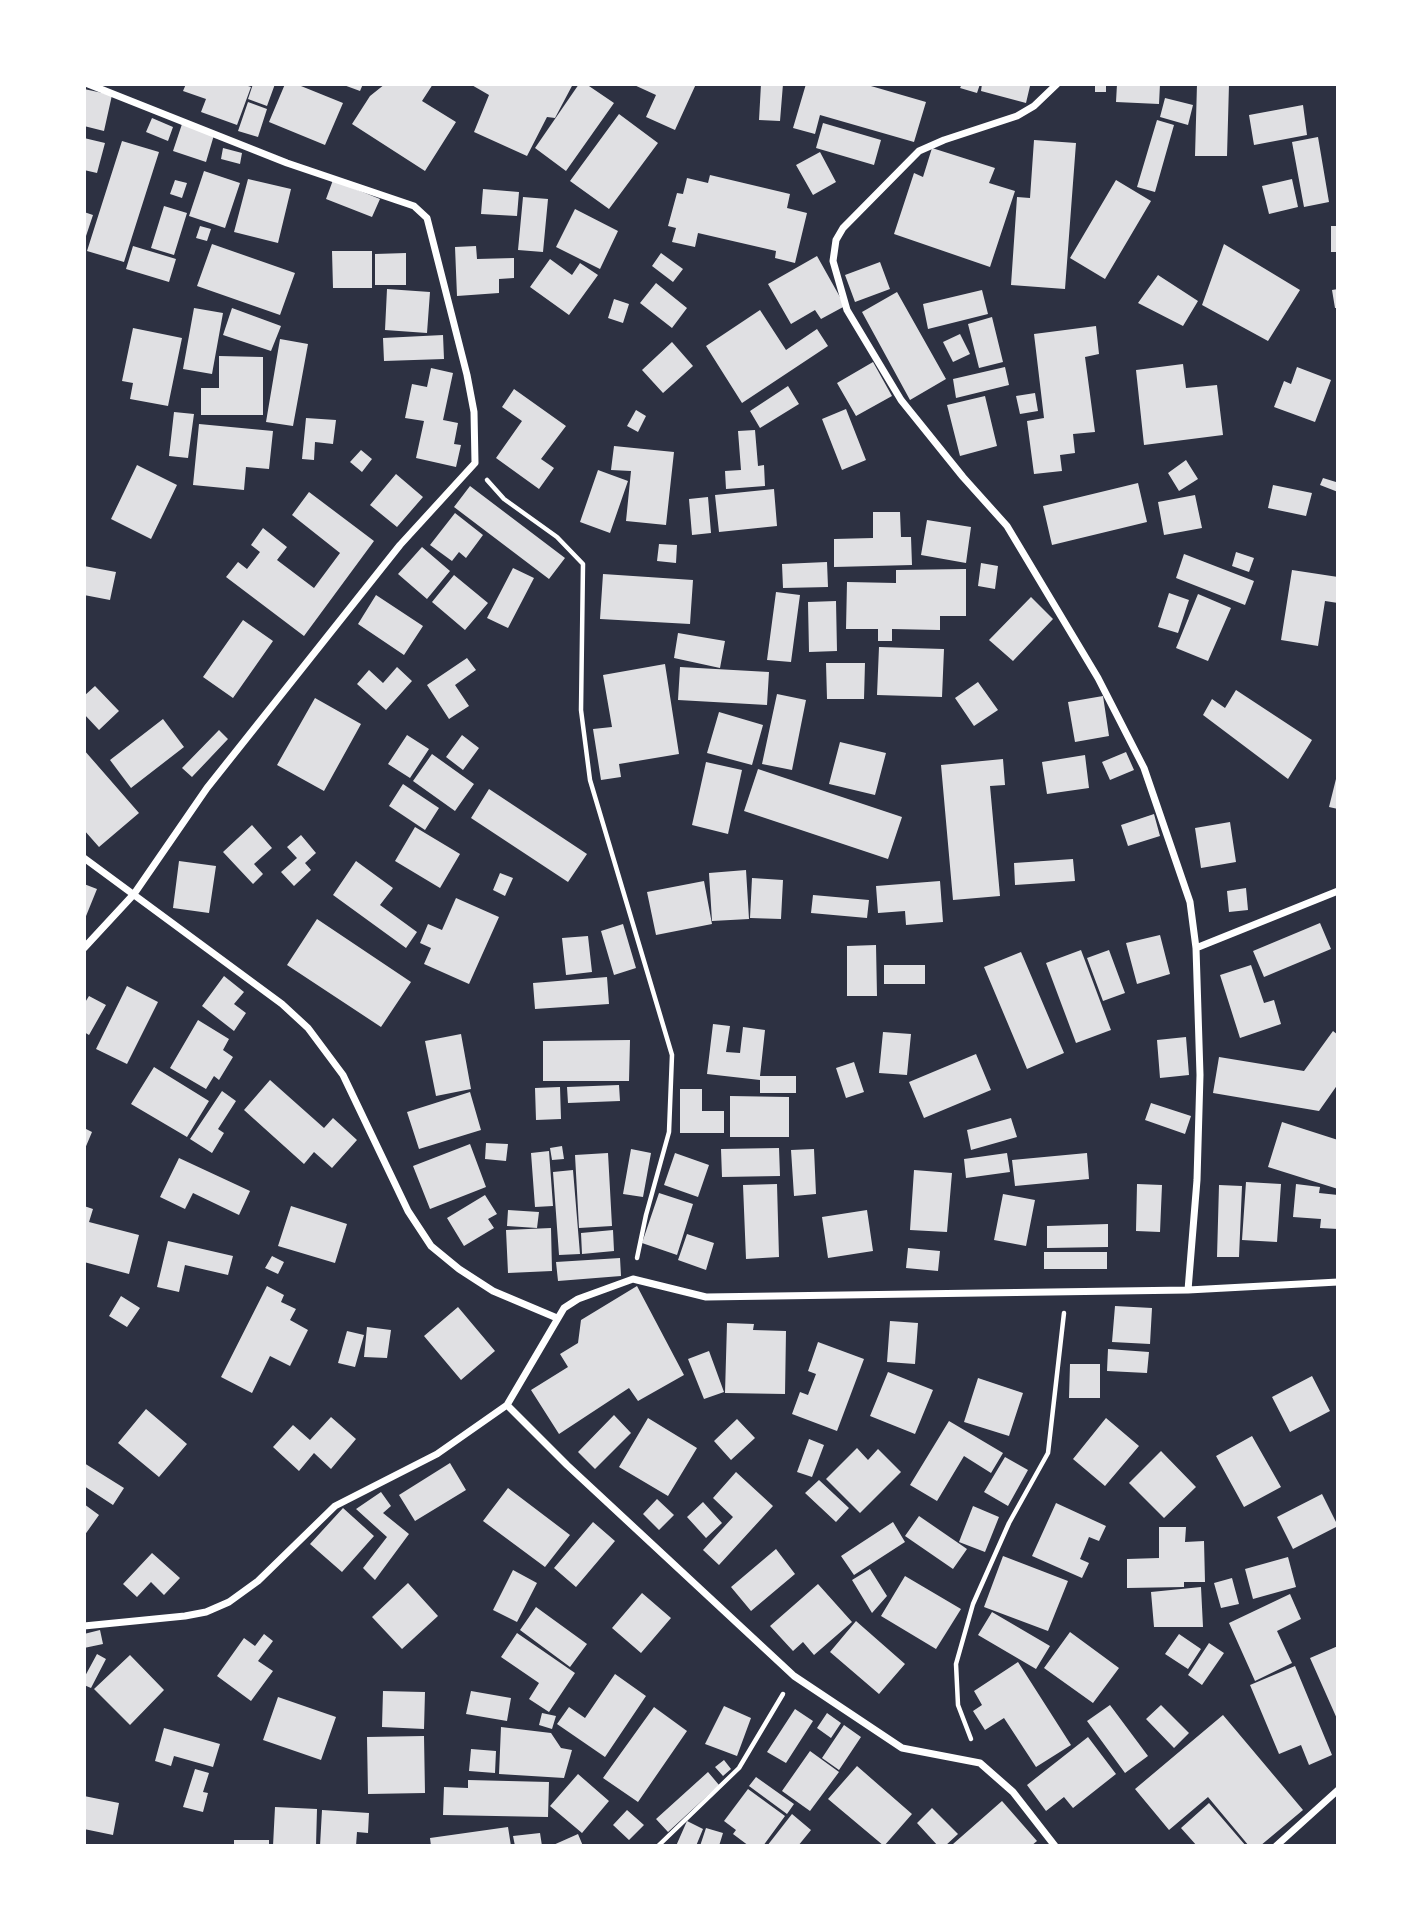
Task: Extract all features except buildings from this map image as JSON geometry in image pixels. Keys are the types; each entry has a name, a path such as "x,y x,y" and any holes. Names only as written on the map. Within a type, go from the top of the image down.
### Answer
{"street":[{"path":"84,948 134,894 207,788 400,545 475,463 471,400 427,218 414,206 286,163 88,84"},
{"path":"1057,84 1034,106 1017,116 919,151 843,228 836,240 833,261 847,310 901,400 963,477 1007,526 1098,678 1144,768 1190,902 1196,948 1200,1075 1196,1194 1188,1290"},
{"path":"84,858 282,1004 308,1028 343,1075 408,1211 431,1247 494,1291 556,1318"},
{"path":"1196,948 1338,891"},
{"path":"84,1626 185,1616 206,1612 229,1602 258,1581 335,1506 438,1454 507,1405 564,1308 578,1299 633,1279 706,1297 1188,1290 1338,1282"},
{"path":"507,1405 566,1465 794,1676 902,1748 980,1763 1013,1792 1055,1846"},
{"path":"1276,1846 1338,1790"}],"path":[{"path":"475,463 485,479 505,499 557,537 583,564 581,710 590,780 672,1055 668,1132 646,1215 633,1279"},
{"path":"980,1763 958,1705 956,1664 973,1604 1009,1523 1048,1453 1066,1292"},
{"path":"658,1846 739,1768 794,1676"}]}
